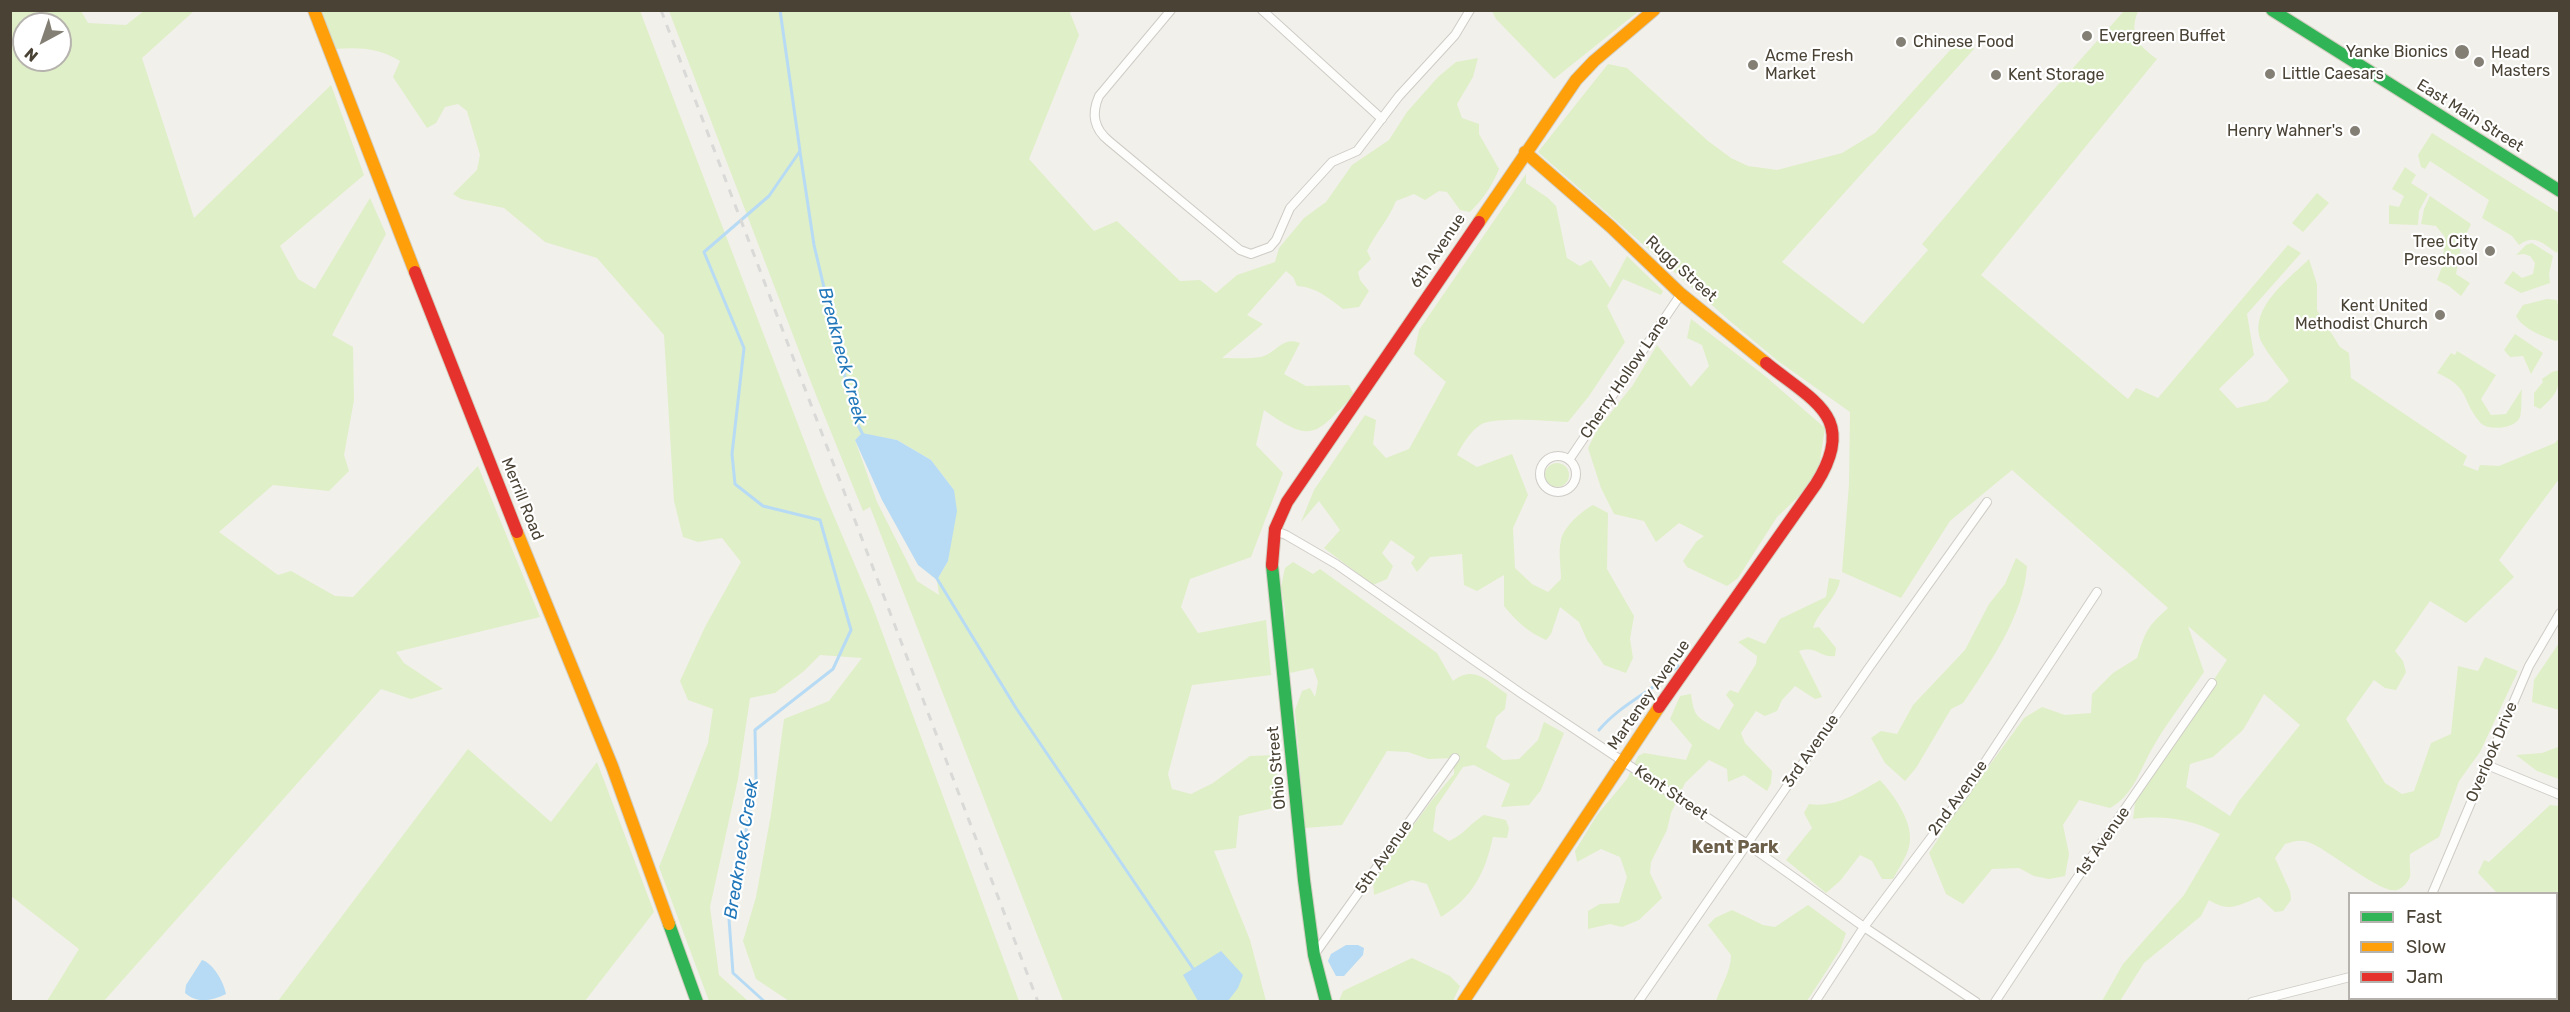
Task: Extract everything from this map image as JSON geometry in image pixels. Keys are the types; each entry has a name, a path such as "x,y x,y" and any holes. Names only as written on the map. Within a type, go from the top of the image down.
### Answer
{"street":[{"name":"Merrill Road","path":"314,10 459,387 604,746 697,1002"},
{"path":"1171,10 1099,96 1095,105 1095,124 1104,137 1246,254 1258,253 1270,247 1276,240 1290,208 1332,162 1357,151 1399,96 1455,35 1470,10"},
{"path":"1262,10 1382,119"},
{"name":"6th Avenue","path":"1273,530 1294,492 1525,152 1591,62 1635,29 1654,10"},
{"name":"East Main Street","path":"2272,10 2559,191"},
{"name":"Rugg Street","path":"1525,152 1611,227 1681,294 1818,405"},
{"name":"Cherry Hollow Lane","path":"1569,459 1681,294"},
{"name":"Marteney Avenue","path":"1463,1002 1529,905 1622,760 1825,471 1834,449 1834,431 1828,415 1818,405"},
{"path":"1551,457 1569,459 1575,469 1575,481 1572,486 1557,493 1546,488 1540,477 1542,465 1551,457"},
{"name":"3rd Avenue","path":"1638,1002 1987,502"},
{"name":"Kent Street","path":"1273,530 1336,564 1495,676 1747,844 1864,927 1976,1002"},
{"name":"Ohio Street","path":"1273,530 1271,551 1273,578 1314,955 1326,1002"},
{"name":"2nd Avenue","path":"1815,1002 1864,927 1966,791 2097,592"},
{"name":"Overlook Drive","path":"2433,892 2529,666 2559,614"},
{"name":"1st Avenue","path":"1995,1002 2075,881 2212,683"},
{"name":"5th Avenue","path":"1314,955 1455,758"},
{"path":"2487,765 2559,795"},
{"path":"2252,1002 2348,977"}],"green space":[{"path":"1492,10 1639,11 1554,79 1496,19"},
{"path":"10,11 81,11 88,23 126,25 144,11 194,11 142,58 194,218 331,85 364,175 280,246 298,279 315,289 370,198 386,234 332,335 353,347 354,400 344,455 349,471 329,491 273,485 219,532 278,575 291,571 335,596 353,597 478,466 540,617 396,652 404,663 443,689 411,699 381,689 104,1001 47,1001 79,949 11,896"},
{"path":"321,11 640,11 825,495 872,605 1019,1001 789,1001 756,979 743,941 756,897 771,814 784,719 829,701 862,658 820,655 804,671 775,693 750,698 738,779 710,907 719,975 748,1001 709,1001 659,867 708,743 713,709 688,700 680,681 705,627 741,562 722,538 698,542 683,537 674,501 664,335 597,258 545,242 504,208 461,199 453,194 477,170 480,155 467,111 458,104 445,107 436,123 427,128 393,77 400,61 385,53 369,49 335,49"},
{"path":"669,11 1072,11 1070,13 1079,35 1029,159 1094,231 1117,221 1180,281 1200,280 1216,293 1237,275 1275,262 1279,248 1304,218 1326,202 1352,165 1389,140 1407,112 1438,77 1456,62 1478,58 1473,77 1457,104 1462,118 1479,124 1479,134 1499,169 1479,202 1470,212 1460,210 1447,192 1439,191 1425,200 1414,194 1396,201 1367,251 1371,259 1358,272 1360,280 1369,291 1359,307 1343,309 1316,291 1297,286 1293,277 1286,271 1247,315 1263,324 1222,358 1261,357 1284,343 1294,341 1300,343 1284,374 1306,386 1349,385 1354,395 1322,426 1314,430 1304,431 1294,428 1264,410 1256,445 1283,473 1251,557 1190,579 1181,607 1198,633 1266,620 1271,675 1192,685 1168,774 1172,789 1191,794 1213,783 1250,756 1276,755 1278,807 1239,816 1236,848 1214,851 1250,940 1266,1001 1063,1001 870,507 863,511 814,390","holes":["862,434 897,440 931,460 954,490 948,561 937,580 939,595 917,581 877,502 855,440"]},
{"path":"2124,11 2138,11 2134,26 2135,33 2144,49 2157,59 1981,275 2128,399 2136,388 2158,398 2288,245 2301,253 2247,314 2254,355 2219,389 2237,408 2267,401 2289,381 2262,343 2259,331 2260,319 2272,296 2309,259 2317,284 2317,310 2340,347 2349,353 2351,378 2467,456 2463,465 2478,471 2480,465 2499,466 2555,443 2559,438 2559,479 2499,560 2514,577 2466,623 2430,601 2395,651 2403,661 2406,672 2396,690 2385,688 2374,680 2346,719 2385,783 2402,794 2414,791 2431,743 2451,734 2458,666 2478,671 2485,657 2518,671 2480,752 2459,781 2439,837 2410,854 2410,877 2403,887 2389,890 2308,842 2285,844 2275,858 2290,891 2291,900 2283,911 2275,912 2259,897 2228,907 2209,900 2201,916 2144,963 2120,1001 2102,1001 2123,964 2184,895 2220,834 2178,819 2133,819 2136,795 2227,660 2188,626 2204,672 2171,718 2148,755 2136,781 2125,796 2110,808 2079,800 2063,825 2069,854 2065,876 2049,879 2034,876 2019,868 1992,869 1963,904 1946,894 1929,853 1954,814 2024,718 2042,707 2065,715 2091,713 2092,694 2113,673 2137,658 2148,630 2168,608 2012,470 1950,521 1901,598 1842,572 1849,484 1850,412 1778,361 1731,322 1538,152 1608,64 1627,68 1708,141 1731,158 1748,166 1777,170 1842,153 1875,133 1962,37 1974,49 1782,262 1863,324 1928,250 1922,244 2038,107","holes":["2264,694 2300,725 2239,801 2230,816 2186,787 2190,764 2213,757 2243,730"]},
{"path":"2432,133 2559,213 2557,253 2539,241 2530,240 2519,245 2512,236 2482,218 2489,200 2430,161 2425,169 2421,167 2418,155"},
{"path":"2405,167 2416,175 2411,183 2428,194 2419,211 2418,225 2389,224 2389,205 2399,207 2404,196 2392,189"},
{"path":"1526,174 1526,183 1556,206 1567,258 1580,266 1591,260 1610,288 1627,256 1663,291 1661,295 1623,279 1607,306 1625,342 1589,396 1568,422 1513,420 1484,423 1472,433 1457,455 1477,467 1512,454 1528,495 1513,528 1515,568 1532,584 1548,592 1561,579 1560,545 1570,524 1593,505 1608,513 1607,569 1634,616 1630,639 1633,658 1626,673 1604,665 1587,640 1579,622 1560,607 1551,634 1546,640 1523,626 1504,606 1504,575 1477,591 1464,585 1462,554 1430,557 1417,572 1411,563 1415,557 1391,540 1382,553 1393,566 1387,579 1373,585 1324,548 1340,530 1319,501 1301,522 1314,490 1365,415 1376,420 1373,444 1386,458 1409,449 1446,382 1414,354 1419,330"},
{"path":"2317,193 2329,203 2303,232 2292,223"},
{"path":"2430,196 2471,224 2462,243 2456,274 2470,283 2461,296 2437,280 2442,267 2445,237 2436,226 2421,224"},
{"path":"2532,243 2553,256 2549,274 2550,283 2521,293 2504,283 2513,271 2522,278 2533,274 2535,263 2530,256 2516,255 2526,245"},
{"path":"2547,299 2557,300 2559,339 2556,341 2528,328 2516,316 2523,305"},
{"path":"1691,319 1765,376 1825,428 1818,473 1777,517 1738,578 1727,586 1687,567 1683,561 1696,542 1704,536 1679,523 1656,542 1644,521 1614,514 1601,488 1588,448 1597,430 1633,385 1657,345 1691,387 1709,366 1702,345 1687,338"},
{"path":"2515,334 2543,353 2531,374 2523,356 2510,357 2504,350"},
{"path":"2457,351 2496,375 2481,399 2491,415 2506,414 2522,389 2521,414 2517,421 2501,428 2488,427 2483,424 2473,413 2464,394 2455,383 2437,373 2451,353 2455,355"},
{"path":"2559,370 2559,383 2553,396 2540,409 2534,406 2534,393 2543,382 2542,379"},
{"path":"1557,463 1566,466 1569,475 1566,484 1557,487 1548,484 1545,475 1548,466"},
{"path":"2016,558 2027,566 2020,602 2013,620 1984,672 1963,703 1951,709 1916,768 1905,781 1885,763 1871,738 1881,731 1897,734 1913,705 1965,650 1989,604 2005,584"},
{"path":"1293,562 1313,574 1320,569 1437,653 1453,681 1461,676 1475,674 1507,694 1505,709 1496,717 1486,747 1503,760 1519,759 1538,740 1544,722 1564,733 1541,790 1529,805 1501,807 1510,784 1474,765 1463,767 1436,807 1433,831 1449,841 1484,815 1506,820 1509,828 1507,838 1493,837 1486,862 1476,883 1462,901 1441,917 1427,884 1412,880 1374,895 1373,880 1454,774 1454,758 1428,759 1408,752 1387,751 1342,825 1305,828 1295,710 1302,691 1310,688 1315,697 1318,682 1313,668 1290,673 1286,657 1285,610 1281,587 1285,568"},
{"path":"1829,578 1840,580 1838,587 1813,628 1819,627 1836,648 1835,656 1814,650 1799,651 1822,697 1815,699 1795,686 1782,700 1777,711 1765,716 1756,711 1741,733 1745,743 1772,771 1771,783 1767,791 1744,775 1728,782 1727,769 1709,760 1685,783 1671,813 1667,830 1651,862 1650,873 1662,898 1639,920 1622,927 1610,924 1588,929 1588,911 1600,904 1619,903 1627,877 1620,857 1601,849 1577,862 1575,851 1597,815 1627,779 1638,756 1644,753 1686,760 1692,745 1670,719 1680,696 1691,694 1698,716 1719,730 1734,705 1726,695 1730,690 1738,693 1756,664 1757,656 1738,642 1748,637 1765,644 1780,619 1826,597"},
{"path":"2559,643 2559,710 2532,702 2534,680"},
{"path":"2559,741 2559,779 2537,771 2516,755 2542,753 2558,747"},
{"path":"468,749 551,822 597,762 654,912 585,1001 278,1001"},
{"path":"1880,780 1908,823 1910,844 1906,855 1893,879 1882,879 1872,861 1860,855 1840,881 1826,893 1786,860 1812,828 1804,813 1809,804 1838,802"},
{"path":"2550,805 2559,806 2559,961 2558,892 2496,892 2478,873 2484,860 2489,862"},
{"path":"1808,905 1846,933 1840,950 1807,1001 1716,1001 1728,973 1731,955 1708,925 1715,918 1732,910 1763,925 1775,927"},
{"path":"1412,958 1450,976 1460,986 1453,1001 1339,1001 1343,991"}],"water":[{"path":"862,433 897,440 931,460 954,490 957,511 948,561 937,580 918,565 882,500 855,440"},
{"path":"1346,945 1358,945 1364,948 1363,955 1344,976 1336,976 1328,961 1331,954"},
{"path":"1221,951 1243,975 1238,988 1228,1001 1198,1001 1183,975"},
{"path":"202,960 210,965 217,974 226,994 200,1000 185,993 186,985"}],"waterway":[{"name":"Breakneck Creek","path":"765,1002 733,973 729,919 756,779 755,730 833,669 851,630 820,520 763,506 735,484 732,454 744,348 704,252 769,196 800,151 780,10"},
{"name":"Breakneck Creek","path":"800,152 814,245 855,419 863,435"},
{"name":"Breakneck Creek","path":"936,577 1016,708 1194,970"},
{"path":"1599,730 1619,711 1659,683 1678,666"}],"railway":[{"path":"661,10 1038,1002"}],"traffic: fast":[{"path":"2272,10 2560,191"},
{"path":"1272,565 1304,880 1314,955 1326,1002"},
{"path":"669,924 697,1002"}],"traffic: slow":[{"path":"314,10 415,272"},
{"path":"1479,222 1576,80 1594,61 1654,10"},
{"path":"1525,152 1611,227 1681,294 1766,363"},
{"path":"517,532 612,766 669,924"},
{"path":"1463,1002 1659,707"}],"traffic: jam":[{"path":"1272,565 1275,529 1287,502 1479,222"},
{"path":"415,272 517,532"},
{"path":"1659,707 1816,484 1828,461 1833,442 1831,427 1825,413 1800,389 1766,363"}],"place":[{"name":"Evergreen Buffet","path":"2087,36"},
{"name":"Chinese Food","path":"1901,42"},
{"name":"Yanke Bionics","path":"2462,52"},
{"name":"Head Masters","path":"2479,62"},
{"name":"Acme Fresh Market","path":"1753,65"},
{"name":"Little Caesars","path":"2270,74"},
{"name":"Kent Storage","path":"1996,75"},
{"name":"Henry Wahner's","path":"2355,131"},
{"name":"Tree City Preschool","path":"2490,251"},
{"name":"Kent United Methodist Church","path":"2440,315"}],"district":[{"name":"Kent Park","path":"1735,848"}]}
